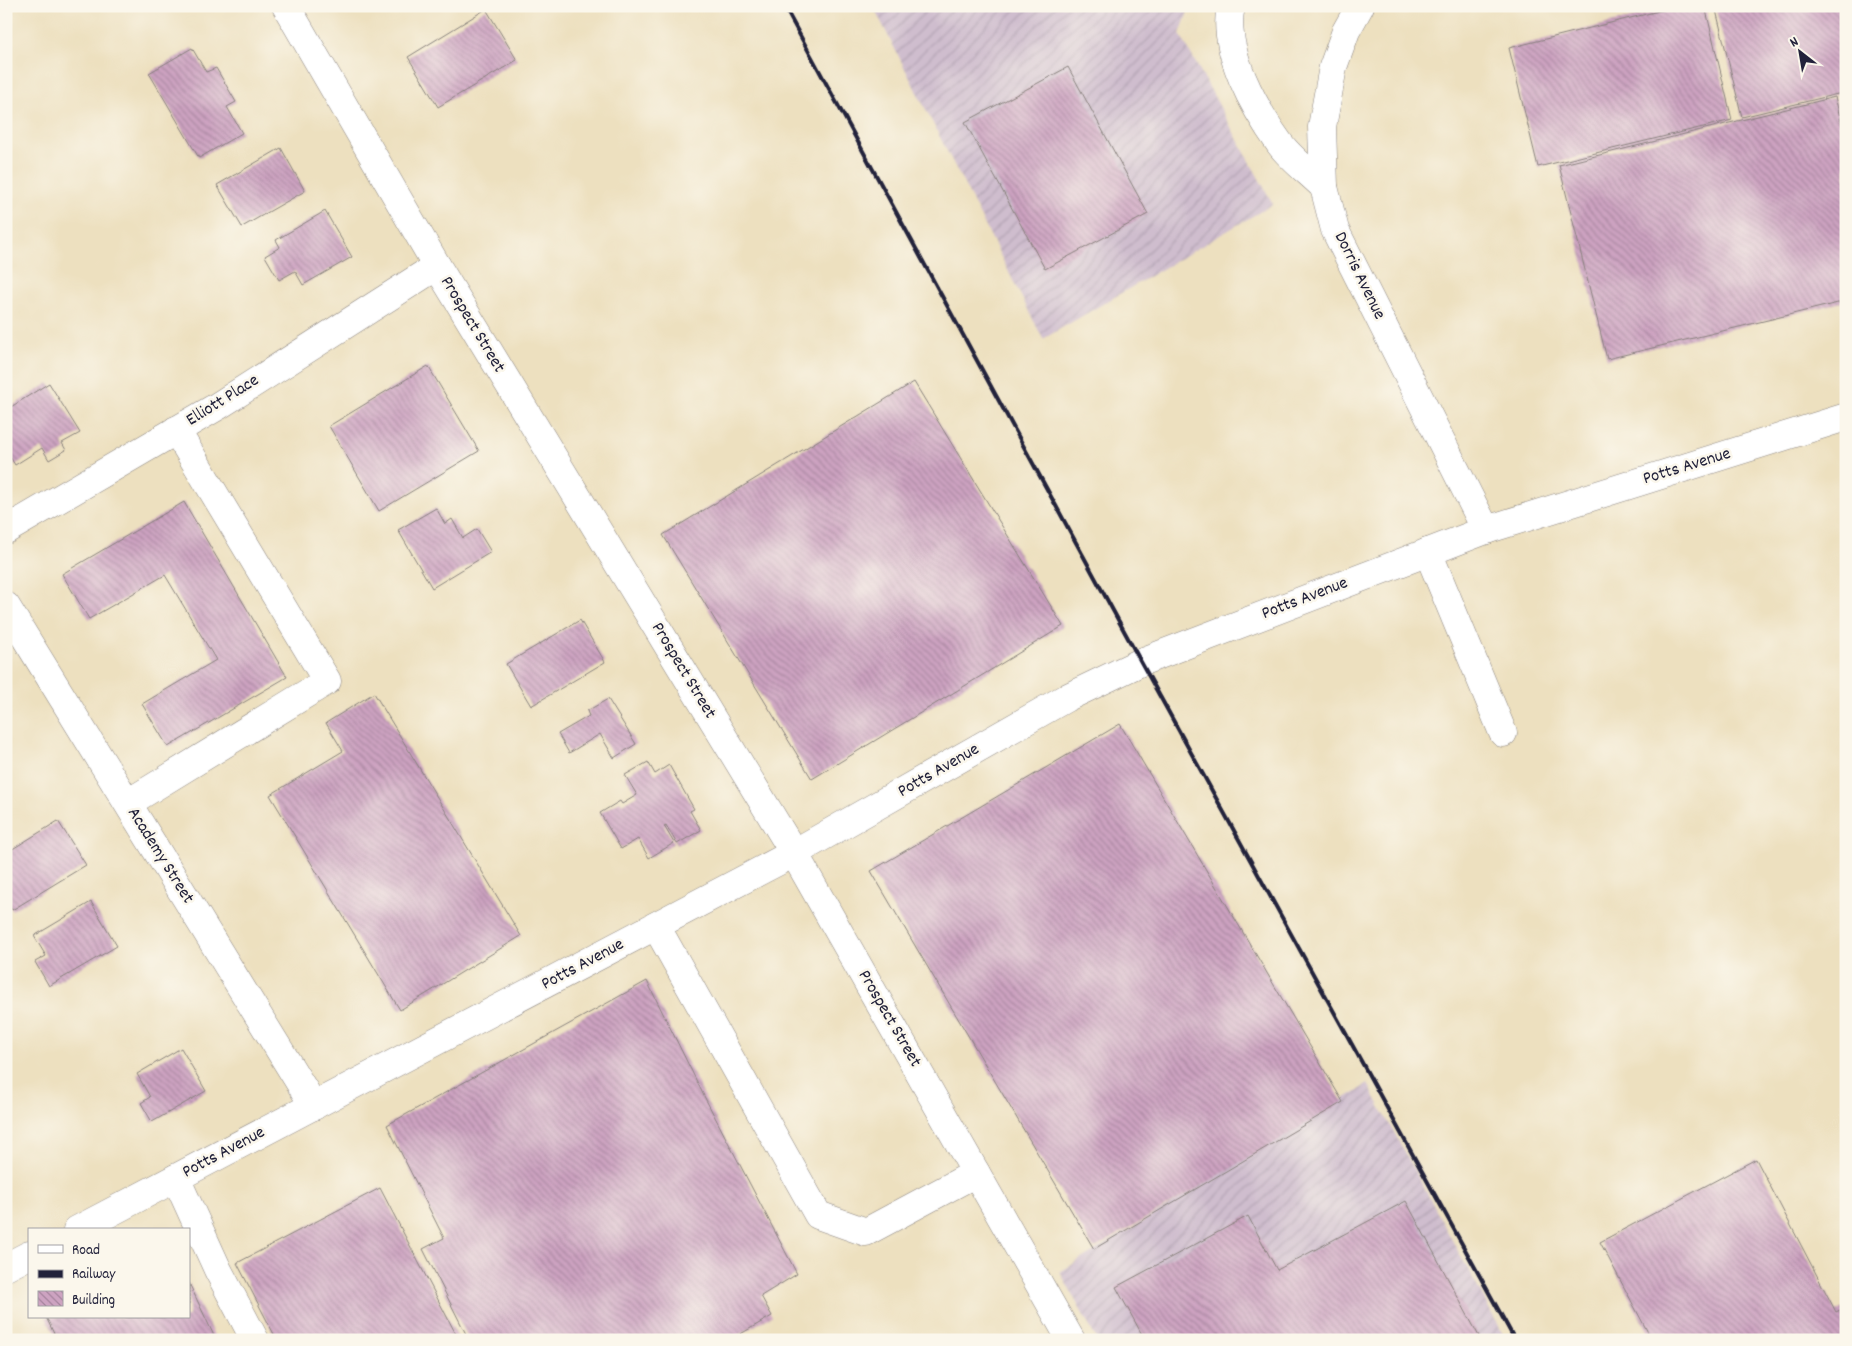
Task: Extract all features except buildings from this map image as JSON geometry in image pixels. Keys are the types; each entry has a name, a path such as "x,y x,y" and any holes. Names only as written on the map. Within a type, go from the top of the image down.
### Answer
{"street":[{"name":"Prospect Street","path":"286,6 436,266 794,853 976,1173 1067,1338"},
{"path":"1231,6 1227,22 1242,84 1281,145 1324,187"},
{"name":"Dorris Avenue","path":"1360,6 1346,31 1332,67 1322,127 1324,187 1335,230 1486,530"},
{"name":"Elliott Place","path":"6,530 176,430 436,266"},
{"name":"Potts Avenue","path":"81,1228 794,853 1066,698 1141,662 1486,530 1846,417"},
{"path":"128,803 327,680 176,430"},
{"path":"1428,552 1503,733"},
{"name":"Academy Street","path":"6,606 314,1106"},
{"path":"656,926 818,1215 866,1232 976,1173"},
{"path":"176,1178 218,1270 255,1340"},
{"path":"6,1267 28,1256"}],"shaded area":[{"path":"873,6 1190,6 1180,34 1273,204 1043,339"},
{"path":"1368,1084 1506,1340 1097,1340 1060,1272"}],"railway":[{"path":"784,6 1141,662 1515,1340"}]}
